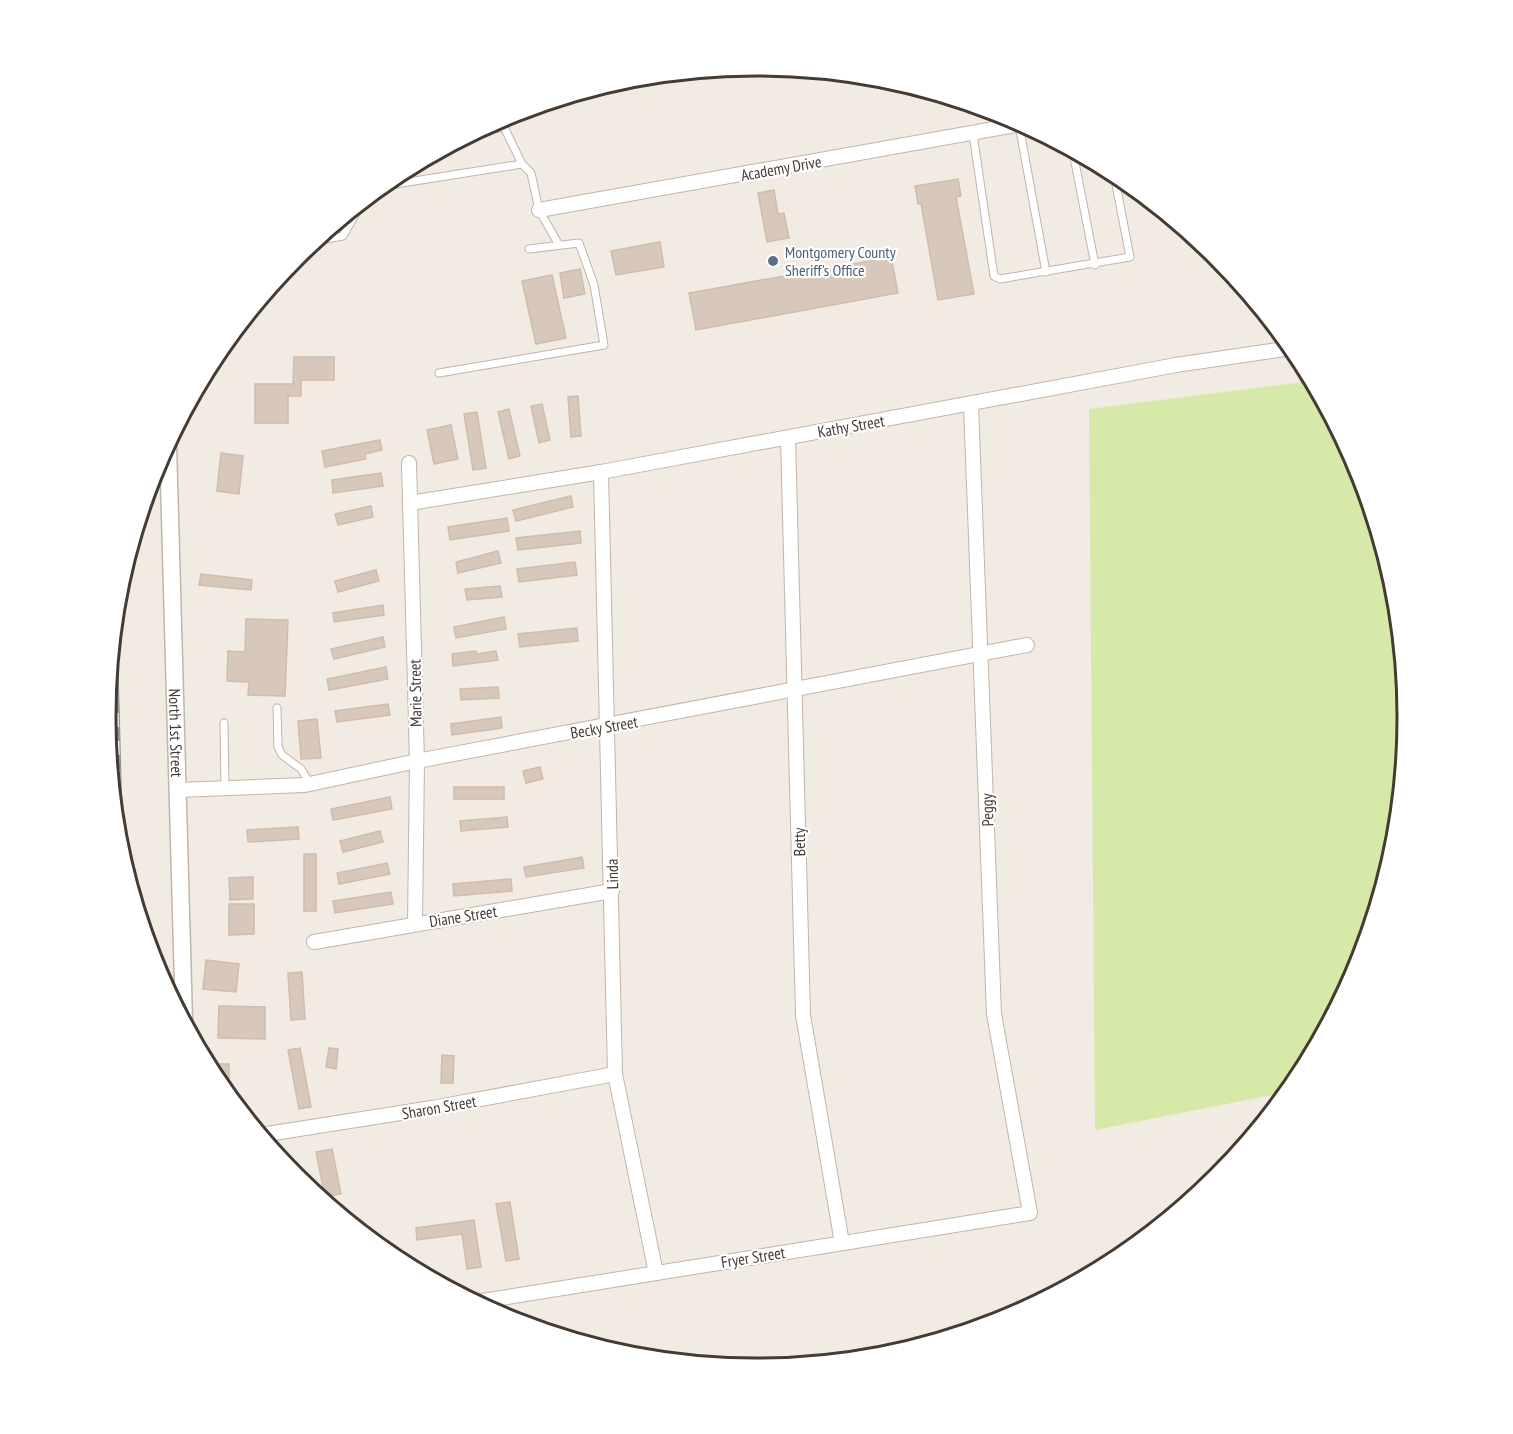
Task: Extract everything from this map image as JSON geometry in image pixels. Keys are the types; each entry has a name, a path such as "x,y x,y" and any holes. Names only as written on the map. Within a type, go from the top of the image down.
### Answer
{"street":[{"name":"Academy Drive","path":"539,210 1006,127"},
{"name":"Kathy Street","path":"410,503 601,472 971,405 1176,365 1281,349"},
{"name":"Peggy","path":"971,405 994,1014 1030,1213"},
{"name":"Betty","path":"788,438 803,1014 842,1243"},
{"name":"Marie Street","path":"409,463 417,761 415,924"},
{"name":"North 1st Street","path":"169,464 184,1003"},
{"name":"Linda","path":"601,472 609,727 615,1074 656,1273"},
{"name":"Becky Street","path":"178,790 310,784 417,761 609,727 982,652 1028,645"},
{"name":"Diane Street","path":"314,942 612,891"},
{"name":"Sharon Street","path":"270,1134 432,1108 615,1074"},
{"name":"Fryer Street","path":"491,1300 1030,1213"}],"lane":[{"path":"506,128 522,164 531,172 539,210 559,245"},
{"path":"973,134 994,276 1000,279 1095,265 1130,257 1117,187"},
{"path":"1022,134 1046,272"},
{"path":"1075,161 1095,265"},
{"path":"405,181 522,164"},
{"path":"331,238 344,236 352,221"},
{"path":"439,373 604,345 594,285 579,243 529,249"},
{"path":"277,708 278,747 282,754 301,769 310,784"},
{"path":"224,723 225,788"}],"green space":[{"path":"1302,382 1331,434 1348,472 1375,551 1392,633 1397,717 1392,801 1385,842 1363,923 1331,1000 1311,1037 1274,1095 1095,1130 1089,409"}],"building":[{"path":"958,179 961,196 956,197 974,294 938,300 921,203 918,204 915,186"},
{"path":"774,190 778,214 784,213 789,238 767,242 758,193"},
{"path":"660,242 664,267 616,275 611,251"},
{"path":"891,257 898,293 696,330 689,293"},
{"path":"580,269 585,294 564,298 560,273"},
{"path":"552,275 566,338 536,344 522,281"},
{"path":"294,357 334,357 334,380 301,380 301,396 288,396 288,423 255,423 255,384 293,384"},
{"path":"578,396 581,436 571,437 568,397"},
{"path":"542,404 550,440 539,443 531,406"},
{"path":"509,409 520,456 509,459 498,412"},
{"path":"477,412 486,468 473,470 464,414"},
{"path":"451,425 458,459 434,464 427,430"},
{"path":"380,440 382,450 365,454 366,459 325,467 322,451"},
{"path":"221,453 243,456 239,494 217,491"},
{"path":"381,473 383,486 333,493 332,480"},
{"path":"571,496 573,507 516,521 513,510"},
{"path":"371,506 373,517 338,525 335,514"},
{"path":"507,518 509,531 450,540 448,527"},
{"path":"580,531 581,543 518,550 516,538"},
{"path":"498,551 501,563 458,573 456,562"},
{"path":"575,562 577,575 519,582 517,569"},
{"path":"376,570 379,581 338,592 335,581"},
{"path":"201,574 252,580 251,590 199,585"},
{"path":"500,586 502,597 467,600 465,589"},
{"path":"383,605 384,615 334,622 333,613"},
{"path":"504,617 506,629 456,638 454,627"},
{"path":"246,619 288,620 285,696 248,695 249,682 227,681 228,651 245,652"},
{"path":"577,628 578,641 520,647 518,634"},
{"path":"383,637 385,647 334,659 331,649"},
{"path":"476,651 477,654 496,651 498,660 453,666 452,654"},
{"path":"386,667 388,679 329,690 327,679"},
{"path":"498,687 499,698 461,700 460,689"},
{"path":"388,704 390,715 337,722 335,711"},
{"path":"501,717 502,728 452,735 451,724"},
{"path":"317,719 321,758 301,759 298,721"},
{"path":"540,767 543,779 526,783 523,771"},
{"path":"454,787 504,787 504,799 454,799"},
{"path":"390,797 392,809 333,820 331,809"},
{"path":"507,817 508,827 461,831 460,821"},
{"path":"298,827 299,839 248,842 247,830"},
{"path":"380,831 383,842 343,852 340,841"},
{"path":"304,854 316,854 316,911 304,911"},
{"path":"582,857 584,868 526,877 524,867"},
{"path":"387,863 390,874 339,884 337,873"},
{"path":"253,877 253,899 230,900 229,878"},
{"path":"511,879 512,891 454,896 453,884"},
{"path":"391,892 393,904 335,913 333,901"},
{"path":"229,904 254,904 254,934 229,935"},
{"path":"206,960 239,964 236,992 203,989"},
{"path":"302,972 305,1019 291,1020 288,973"},
{"path":"219,1006 265,1007 265,1039 218,1038"},
{"path":"300,1048 311,1107 299,1109 288,1050"},
{"path":"329,1048 338,1049 336,1069 326,1067"},
{"path":"442,1055 454,1056 453,1083 441,1083"},
{"path":"218,1064 229,1064 229,1080"},
{"path":"332,1149 341,1194 331,1196 323,1189 316,1152"},
{"path":"510,1202 519,1259 506,1261 496,1204"},
{"path":"474,1220 481,1267 467,1269 462,1234 417,1240 416,1228"}],"railway":[{"path":"116,710 118,767"}],"place":[{"name":"Montgomery County Sheriff's Office","path":"773,261"}]}
